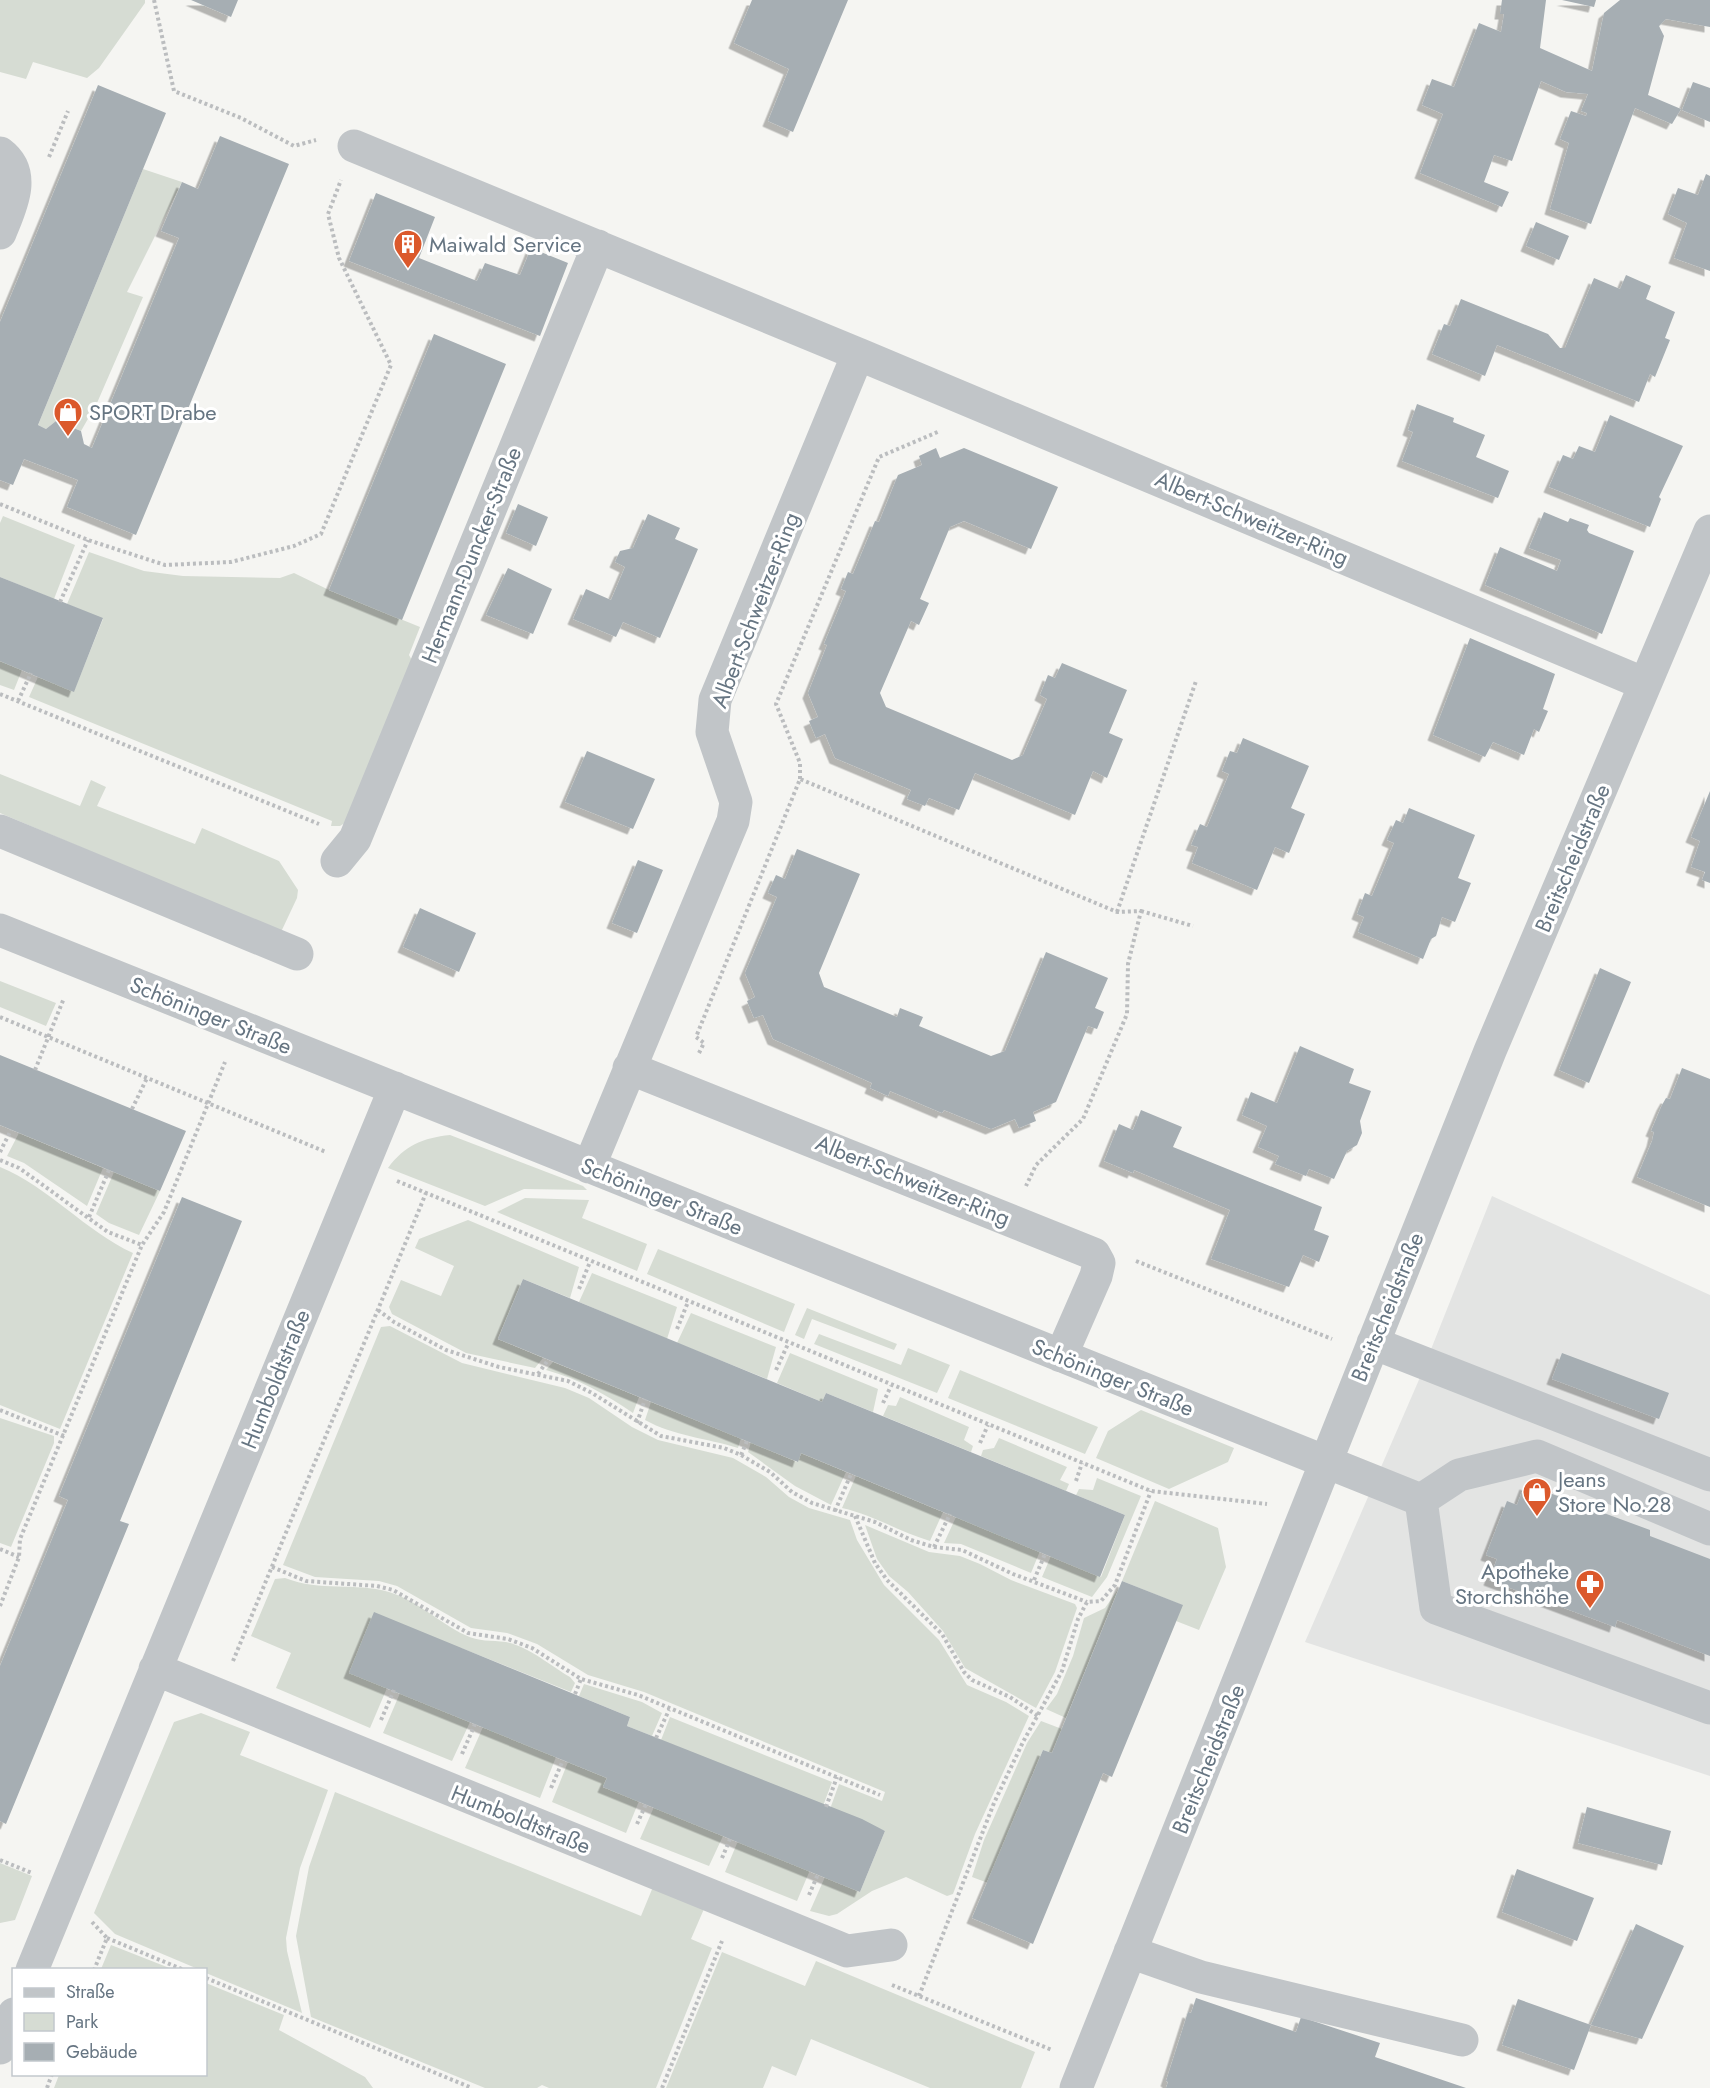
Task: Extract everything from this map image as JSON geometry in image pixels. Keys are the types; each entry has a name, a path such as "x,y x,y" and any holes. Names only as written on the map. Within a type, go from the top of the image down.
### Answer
{"street":[{"name":"Albert-Schweitzer-Ring","path":"354,146 974,402 1645,684"},
{"path":"0,153 6,158 17,179 11,206 0,233"},
{"name":"Hermann-Duncker-Straße","path":"346,850 598,246"},
{"name":"Albert-Schweitzer-Ring","path":"589,1167 628,1068 733,821 735,802 712,732 716,700 858,354"},
{"name":"Breitscheidstraße","path":"1081,2076 1490,1052 1710,531"},
{"path":"0,831 297,954"},
{"name":"Schöninger Straße","path":"0,930 1421,1500"},
{"name":"Albert-Schweitzer-Ring","path":"628,1068 1094,1254"},
{"name":"Humboldtstraße","path":"33,1968 395,1088"},
{"path":"1061,1356 1095,1276 1099,1263 1094,1254"},
{"path":"1371,1349 1710,1475"},
{"path":"1710,1529 1537,1456 1459,1475 1421,1500 1436,1608 1710,1708"},
{"name":"Humboldtstraße","path":"155,1669 847,1951 891,1945"},
{"path":"1130,1952 1201,1977 1462,2040"},
{"path":"0,2048 12,2019"}],"path":[{"path":"0,504 88,540 165,565 231,562 294,546 321,534 391,365 339,258 328,214 354,146 328,136 294,146 241,118 174,91 153,0"},
{"path":"685,1089 704,1043 696,1037 800,779 800,763 776,704 879,457 963,422 974,402"},
{"path":"60,602 88,540"},
{"path":"18,701 31,673"},
{"path":"1117,912 1196,681"},
{"path":"0,694 346,850"},
{"path":"800,779 1117,912 1141,911 1193,926"},
{"path":"1010,1219 1036,1165 1083,1119 1088,1108 1127,1014 1128,964 1141,911"},
{"path":"35,1070 79,962"},
{"path":"0,1017 788,1344 1151,1491 1309,1508"},
{"path":"0,1606 20,1557 21,1539 142,1245 164,1212 232,1044 257,1034"},
{"path":"132,1109 147,1078"},
{"path":"0,1152 11,1130"},
{"path":"0,1160 19,1168 89,1216 108,1232 142,1245"},
{"path":"89,1216 109,1170"},
{"path":"215,1694 227,1677 426,1193"},
{"path":"1094,1254 1130,1259 1371,1349"},
{"path":"579,1289 590,1262"},
{"path":"677,1329 688,1302"},
{"path":"378,1310 394,1322 446,1350 499,1367 568,1381 661,1436 724,1448 741,1455 770,1472 792,1492 835,1511 855,1516 911,1540 934,1547 962,1550 1087,1602 1101,1601 1115,1585 1151,1491"},
{"path":"776,1370 788,1344"},
{"path":"538,1374 548,1360"},
{"path":"883,1403 891,1386"},
{"path":"637,1423 645,1399"},
{"path":"0,1410 64,1436"},
{"path":"980,1443 988,1425"},
{"path":"741,1455 747,1441"},
{"path":"1076,1481 1082,1463"},
{"path":"835,1511 850,1474"},
{"path":"934,1547 950,1514"},
{"path":"855,1516 875,1563 887,1580 942,1634 964,1672 972,1680 1010,1697 1038,1716"},
{"path":"0,1549 20,1557"},
{"path":"1034,1580 1046,1554"},
{"path":"272,1567 306,1581 377,1586 393,1590 468,1633 508,1639 532,1648 581,1679 638,1695 669,1710 880,1795"},
{"path":"919,1996 994,1803 1062,1671 1078,1619 1087,1602"},
{"path":"575,1694 581,1679"},
{"path":"378,1728 394,1690"},
{"path":"656,1738 669,1710"},
{"path":"459,1762 475,1724"},
{"path":"548,1797 563,1760"},
{"path":"826,1807 837,1777"},
{"path":"0,1860 40,1876"},
{"path":"662,2088 736,1906"},
{"path":"107,1938 179,1968"},
{"path":"207,1978 472,2088"},
{"path":"888,1984 919,1996 1081,2076"}],"shaded area":[{"path":"1492,1196 1710,1295 1710,1776 1305,1642 1418,1382"}],"green space":[{"path":"0,0 145,0 145,3 99,68 87,78 33,62 26,79 0,72"},
{"path":"143,169 182,182 127,292 143,297 97,403 81,431 56,421 46,429 38,425"},
{"path":"3,516 75,545 54,599 0,577 0,523"},
{"path":"89,552 144,571 183,576 280,578 294,573 329,590 420,627 409,655 414,664 348,821 340,826 331,826 332,821 29,697 38,677 74,691 103,619 67,604"},
{"path":"0,661 22,670 14,690 0,685"},
{"path":"0,774 80,806 91,780 106,787 97,806 195,844 202,828 279,861 298,890 297,898 281,932 0,813"},
{"path":"0,981 56,1003 46,1026 0,1007"},
{"path":"19,1133 103,1168 87,1206 24,1163 7,1156"},
{"path":"450,1135 583,1186 587,1190 524,1189 485,1206 388,1168 394,1160 415,1144 431,1138"},
{"path":"0,1167 35,1186 99,1233 133,1253 60,1429 0,1405"},
{"path":"114,1172 160,1191 139,1235 109,1223 96,1214"},
{"path":"525,1198 589,1200 582,1218 647,1244 637,1271 497,1212"},
{"path":"468,1220 579,1267 570,1298 523,1279 498,1339 543,1358 535,1368 466,1353 392,1314 389,1307 401,1280 441,1296 454,1266 415,1248 419,1239"},
{"path":"658,1249 795,1304 784,1332 647,1274"},
{"path":"592,1273 677,1307 667,1339 579,1302"},
{"path":"807,1308 897,1344 894,1350 812,1319 804,1339 795,1335"},
{"path":"691,1313 776,1347 767,1379 677,1343"},
{"path":"390,1326 462,1363 565,1388 589,1398 632,1427 658,1440 733,1458 766,1477 789,1497 809,1508 850,1520 857,1540 884,1585 939,1640 967,1685 1006,1702 1029,1716 975,1834 953,1894 947,1896 906,1877 872,1891 837,1914 829,1916 810,1911 825,1877 860,1892 885,1831 830,1809 839,1784 882,1801 885,1792 644,1692 588,1675 537,1644 507,1633 471,1628 397,1586 379,1581 315,1577 283,1565 381,1327"},
{"path":"819,1334 901,1365 908,1348 950,1365 937,1393 814,1344"},
{"path":"790,1353 878,1389 873,1412 826,1393 822,1402 777,1383"},
{"path":"553,1362 639,1397 633,1413 591,1388 546,1370"},
{"path":"960,1370 1098,1427 1085,1454 948,1398"},
{"path":"900,1397 969,1427 964,1440 973,1446 971,1452 883,1416 888,1405 896,1406"},
{"path":"651,1402 741,1438 738,1448 679,1433 645,1420"},
{"path":"1141,1410 1234,1448 1228,1462 1169,1489 1096,1458 1108,1431"},
{"path":"0,1418 54,1436 54,1443 11,1547 0,1543"},
{"path":"999,1438 1067,1467 1060,1480 1069,1484 1066,1491 981,1456 983,1450 994,1448"},
{"path":"751,1442 797,1462 801,1453 846,1472 831,1505 795,1486 748,1452"},
{"path":"856,1476 943,1512 930,1541 842,1508"},
{"path":"1097,1478 1141,1496 1107,1577 1092,1597 1042,1577 1051,1556 1101,1577 1125,1515 1076,1495 1079,1489 1093,1490"},
{"path":"1155,1501 1218,1528 1226,1567 1199,1630 1176,1621 1182,1605 1122,1581"},
{"path":"956,1517 1040,1551 1031,1573 961,1544 944,1543"},
{"path":"865,1525 929,1552 960,1556 1011,1580 1075,1604 1077,1608 1055,1672 1036,1708 965,1668 943,1631 908,1592 889,1576 877,1559"},
{"path":"285,1578 312,1585 376,1589 389,1592 418,1606 470,1637 506,1642 523,1648 570,1677 575,1683 571,1692 461,1648 387,1688 370,1728 276,1688 291,1653 251,1636 275,1579"},
{"path":"1119,1588 1066,1718 1046,1709 1057,1694 1073,1656 1084,1618 1105,1608"},
{"path":"584,1684 642,1702 662,1713 652,1736 627,1726 630,1717 579,1696"},
{"path":"400,1693 470,1722 452,1761 383,1733"},
{"path":"201,1713 250,1732 240,1755 328,1790 300,1868 286,1938 302,2013 207,1973 207,1968 196,1968 115,1934 94,1913 174,1722"},
{"path":"670,1717 832,1782 823,1806 661,1740"},
{"path":"1041,1721 1062,1729 1052,1753 1043,1750 988,1883 972,1877 984,1840 1027,1743"},
{"path":"483,1727 556,1757 540,1798 465,1768"},
{"path":"568,1762 607,1778 603,1787 639,1801 626,1833 552,1802"},
{"path":"335,1792 641,1916 655,1882 707,1902 691,1939 712,1948 656,2088 549,2088 542,2085 537,2088 485,2088 311,2017 296,1936 309,1867"},
{"path":"654,1807 723,1836 709,1866 640,1839"},
{"path":"738,1841 810,1870 797,1901 725,1872"},
{"path":"0,1863 32,1876 15,1920 0,1923"},
{"path":"111,1945 169,1968 101,1968"},
{"path":"722,1952 805,1986 816,1961 1035,2052 1021,2088 930,2088 811,2039 796,2076 772,2066 763,2088 666,2088"},
{"path":"207,1983 284,2015 279,2030 365,2077 373,2088 54,2088 59,2076 207,2076"}],"building":[{"path":"191,0 238,0 231,17"},
{"path":"752,0 848,0 793,132 768,121 789,69 734,43"},
{"path":"1502,0 1546,0 1540,48 1592,71 1604,13 1620,0 1710,0 1710,27 1666,19 1659,26 1664,36 1648,95 1681,109 1672,124 1635,108 1591,224 1550,209 1569,143 1560,139 1571,111 1586,116 1587,113 1581,111 1588,94 1566,92 1541,81 1512,161 1494,155 1484,182 1509,192 1502,207 1420,173 1443,114 1422,105 1432,79 1454,87 1479,23 1501,32 1504,14 1500,14"},
{"path":"1562,0 1596,0 1594,7"},
{"path":"1693,82 1710,88 1710,122 1682,110"},
{"path":"98,85 166,113 38,425 46,429 56,421 81,431 84,444 92,448 179,238 161,231 182,182 198,189 220,136 289,164 136,535 67,507 78,480 24,459 13,485 0,480 0,322"},
{"path":"1706,174 1710,176 1710,271 1674,258 1687,223 1668,214 1678,188 1698,195"},
{"name":"Maiwald Service","path":"376,193 435,217 419,258 477,281 485,263 520,275 531,248 568,263 540,336 349,261"},
{"path":"1536,222 1569,236 1559,260 1526,246"},
{"path":"1626,275 1651,286 1646,299 1675,312 1665,338 1670,340 1655,377 1650,374 1639,402 1497,345 1485,376 1432,354 1444,324 1450,326 1461,299 1548,334 1560,348 1565,348 1594,278 1620,289"},
{"path":"434,334 506,364 402,620 329,590"},
{"path":"1417,404 1454,418 1453,422 1485,435 1476,457 1509,471 1498,498 1402,461 1413,432 1408,430"},
{"path":"1610,415 1683,446 1659,497 1661,499 1650,527 1549,487 1563,455 1573,459 1579,446 1595,452"},
{"path":"936,448 940,458 964,448 1058,487 1031,549 964,521 950,527 920,599 929,603 919,625 911,621 880,693 886,707 1012,760 1023,755 1047,699 1040,695 1048,675 1055,678 1062,663 1127,690 1109,733 1123,739 1107,778 1093,771 1075,815 975,773 959,810 929,798 925,806 907,799 911,790 835,758 825,734 816,738 809,721 818,717 808,693 827,645 824,644 846,591 841,589 848,572 853,574 875,521 879,522 898,475 922,465 919,456"},
{"path":"518,504 548,517 536,546 506,533"},
{"path":"1544,512 1568,522 1570,518 1589,525 1587,530 1589,533 1634,551 1602,634 1485,585 1500,547 1557,571 1561,560 1529,548"},
{"path":"648,514 680,528 675,539 698,549 660,638 623,622 616,637 573,619 586,589 611,600 625,567 615,562 620,551 633,548"},
{"path":"508,568 552,589 533,634 486,615"},
{"path":"0,577 103,618 74,692 0,661"},
{"path":"1470,638 1555,674 1543,709 1548,711 1539,732 1534,729 1524,755 1493,742 1485,757 1433,735"},
{"path":"1243,738 1309,766 1291,808 1305,814 1289,853 1275,847 1257,890 1192,863 1198,847 1191,845 1200,824 1207,827 1229,774 1222,771 1230,751 1237,753"},
{"path":"587,751 655,779 633,829 565,802"},
{"path":"1710,791 1710,883 1702,880 1705,872 1691,867 1700,841 1691,837"},
{"path":"1409,808 1475,835 1458,878 1471,883 1455,922 1442,917 1436,936 1431,939 1423,959 1358,932 1364,917 1357,914 1365,893 1372,896 1394,843 1387,840 1396,820 1403,823"},
{"path":"797,849 860,874 819,973 824,987 897,1017 900,1008 923,1017 919,1026 991,1056 1005,1051 1046,952 1108,978 1095,1008 1104,1012 1097,1029 1088,1026 1056,1102 1033,1112 1036,1121 1019,1128 1015,1119 991,1129 944,1110 942,1113 890,1091 888,1096 870,1088 872,1083 773,1039 763,1015 754,1018 747,1001 755,997 745,973 777,897 768,893 776,875 785,879"},
{"path":"638,860 663,870 637,933 612,923"},
{"path":"420,908 476,933 459,972 403,947"},
{"path":"1600,968 1631,982 1589,1083 1559,1070"},
{"path":"1300,1046 1354,1069 1349,1083 1371,1091 1360,1121 1362,1133 1357,1145 1347,1151 1334,1179 1309,1169 1306,1176 1275,1164 1279,1156 1258,1147 1267,1126 1242,1115 1251,1092 1277,1103"},
{"path":"0,1055 186,1131 160,1191 0,1125"},
{"path":"1682,1068 1710,1079 1710,1207 1637,1177 1652,1141 1654,1132 1651,1131 1666,1098 1670,1099"},
{"path":"1141,1110 1182,1127 1173,1147 1322,1207 1314,1230 1329,1236 1319,1262 1303,1255 1289,1287 1211,1259 1230,1210 1134,1170 1133,1173 1104,1161 1119,1124 1133,1130"},
{"path":"182,1197 242,1221 120,1521 129,1524 6,1824 0,1821 0,1666 68,1500 59,1496"},
{"path":"523,1279 822,1402 826,1393 1125,1515 1100,1577 801,1453 798,1462 498,1339"},
{"path":"1562,1353 1669,1393 1659,1419 1552,1379"},
{"path":"1525,1484 1650,1530 1650,1536 1710,1559 1710,1656 1617,1620 1615,1627 1489,1580 1497,1559 1486,1555 1507,1501 1517,1505"},
{"path":"1122,1581 1183,1605 1112,1777 1103,1773 1033,1944 972,1918 1043,1750 1052,1753"},
{"path":"374,1612 630,1717 627,1726 862,1819 885,1831 860,1892 603,1787 607,1778 349,1673"},
{"path":"1587,1807 1671,1831 1662,1865 1578,1843"},
{"path":"1517,1869 1594,1898 1577,1941 1502,1912"},
{"path":"1636,1924 1684,1946 1642,2039 1591,2025"},
{"path":"1196,1998 1296,2032 1301,2017 1380,2043 1375,2057 1466,2088 1166,2088 1168,2082 1166,2081 1188,2012 1191,2013"},
{"path":"1518,1999 1591,2025 1574,2070 1502,2045"}],"place":[{"name":"Maiwald Service","path":"408,270"},
{"name":"SPORT Drabe","path":"68,438"},
{"name":"Jeans Store No.28","path":"1537,1518"},
{"name":"Apotheke Storchshöhe","path":"1590,1610"}]}
